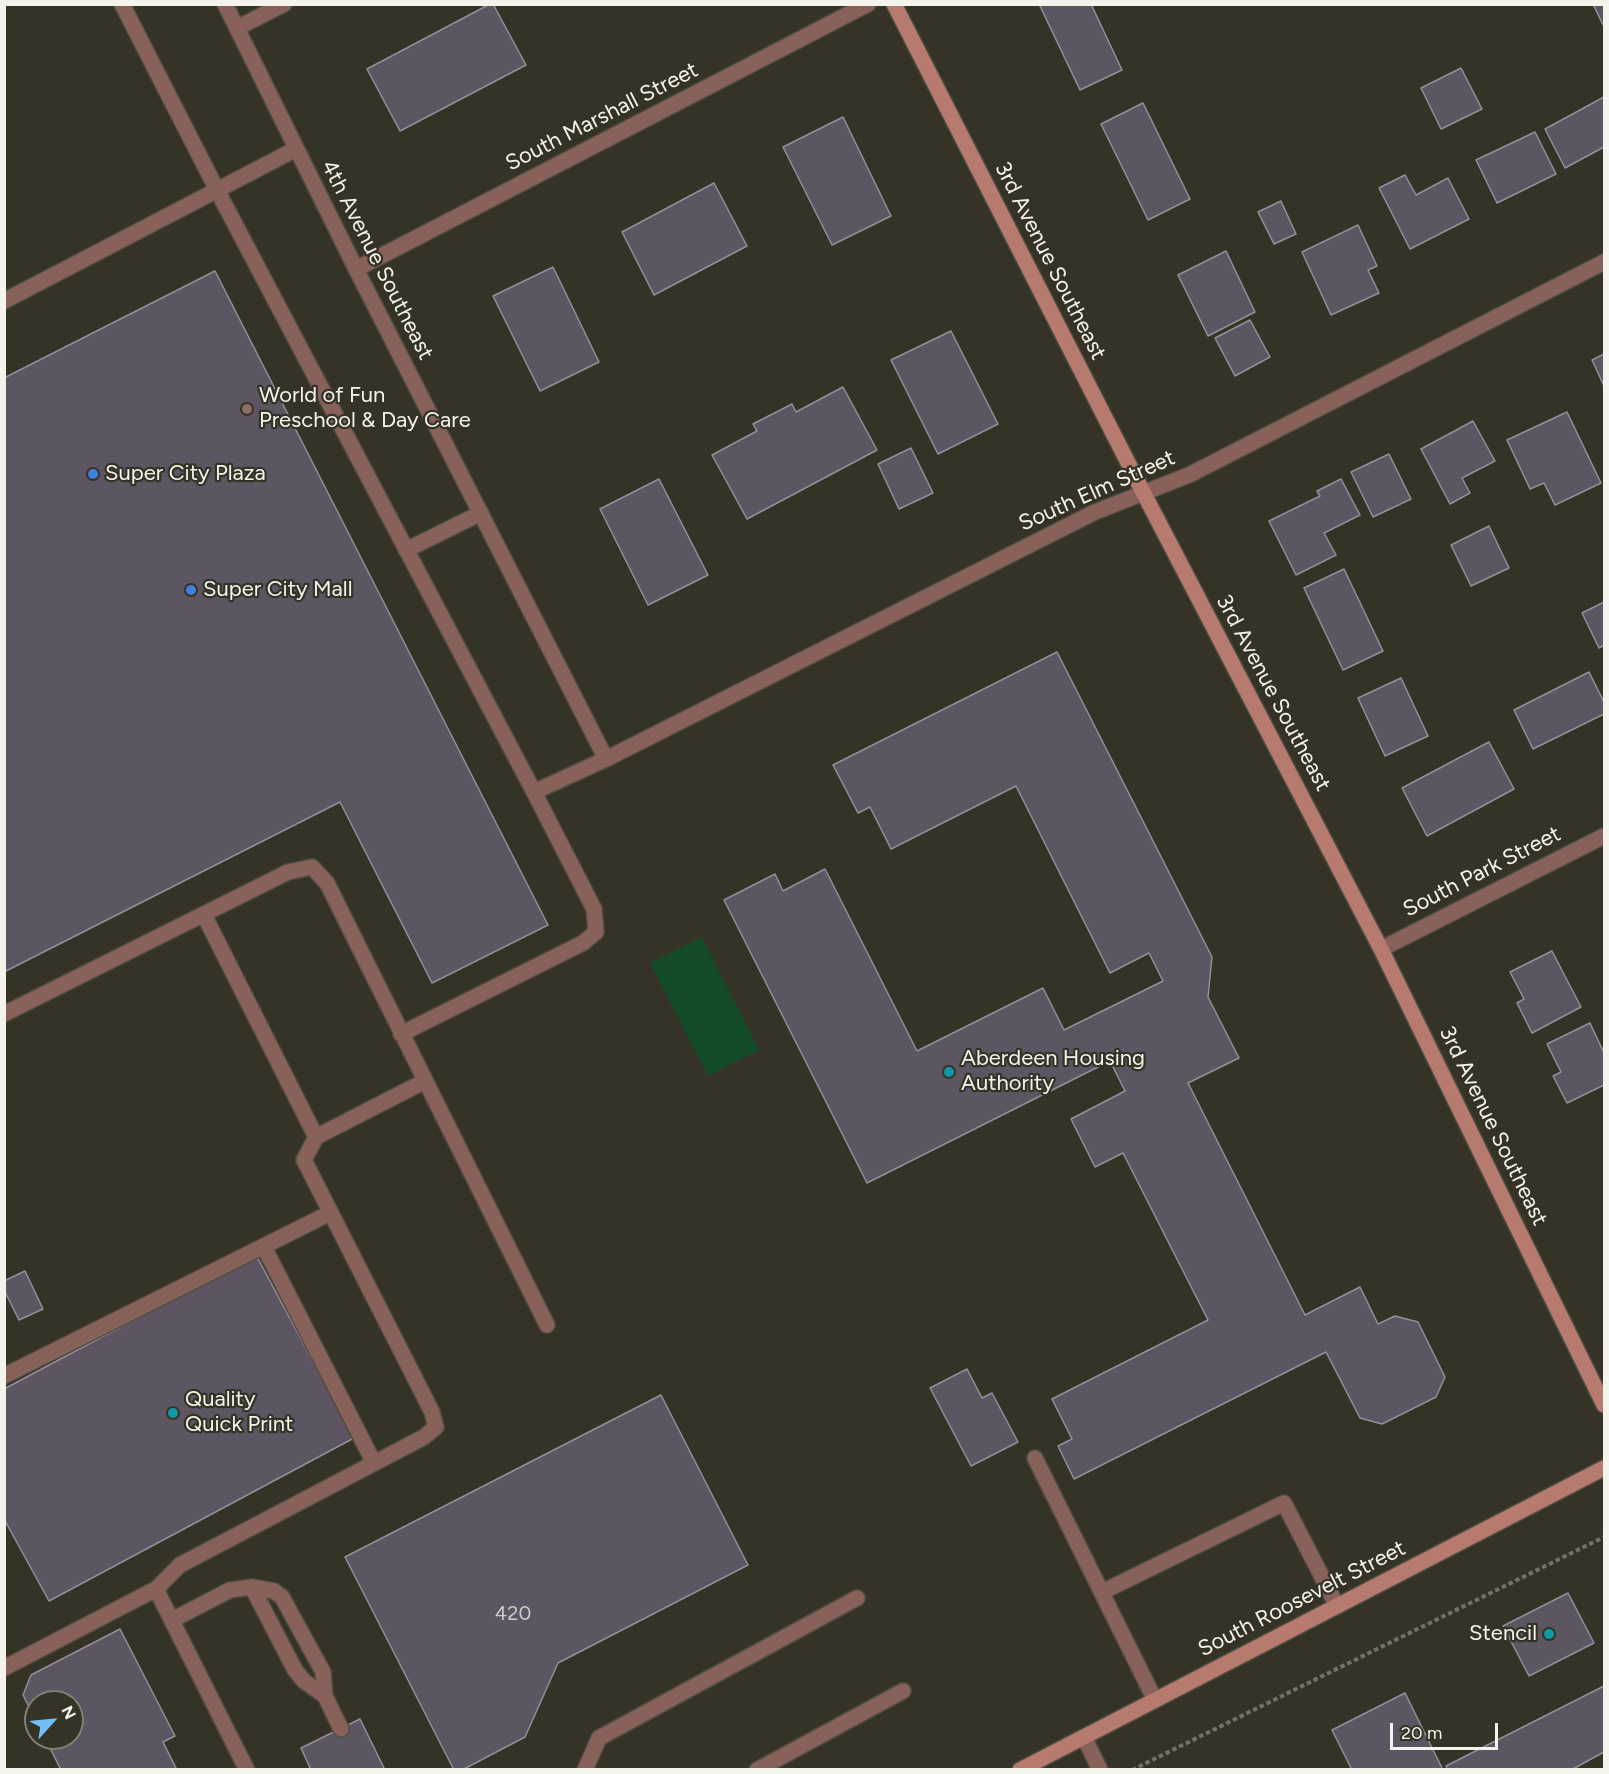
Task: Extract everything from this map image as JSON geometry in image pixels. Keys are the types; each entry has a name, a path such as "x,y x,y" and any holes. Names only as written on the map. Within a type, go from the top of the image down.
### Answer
{"street":[{"path":"122,4 594,909 596,932 583,944 401,1034"},
{"name":"4th Avenue Southeast","path":"225,4 356,269 606,759"},
{"path":"237,28 284,4"},
{"name":"South Marshall Street","path":"356,269 868,4"},
{"name":"3rd Avenue Southeast","path":"894,4 1143,492 1381,949 1605,1404"},
{"path":"4,301 296,149"},
{"name":"South Elm Street","path":"534,792 606,759 1084,517 1189,475 1605,262"},
{"path":"406,550 481,513"},
{"name":"South Park Street","path":"1381,949 1605,836"},
{"path":"4,1014 288,872 312,867 327,883 547,1325"},
{"path":"204,915 316,1137"},
{"path":"4,1668 156,1589 180,1565 424,1437 436,1427 432,1412 304,1160 316,1137 425,1081"},
{"path":"4,1376 330,1213"},
{"path":"264,1246 374,1463"},
{"path":"1035,1458 1155,1700"},
{"name":"South Roosevelt Street","path":"1020,1770 1605,1468"},
{"path":"1102,1592 1284,1503 1337,1606"},
{"path":"172,1620 230,1590 252,1587 274,1591 282,1597 323,1672 325,1696 341,1729"},
{"path":"252,1587 295,1670 304,1681 325,1696"},
{"path":"156,1589 247,1770"},
{"path":"585,1770 599,1738 857,1598"},
{"path":"757,1770 903,1691"},
{"path":"1084,1737 1100,1770"}],"path":[{"path":"1132,1770 1605,1537"}],"green space":[{"path":"702,937 759,1050 708,1076 650,963"}],"building":[{"path":"493,4 526,65 400,131 367,69"},
{"path":"1044,4 1091,4 1122,70 1080,90 1040,6"},
{"path":"1593,4 1604,4 1604,25 1603,25"},
{"path":"1461,68 1482,109 1441,129 1421,88"},
{"path":"1604,97 1604,147 1565,168 1545,129"},
{"path":"1143,103 1190,199 1148,220 1101,124"},
{"path":"843,117 891,216 832,245 783,147"},
{"path":"1535,132 1556,174 1497,203 1476,160"},
{"path":"1405,175 1416,195 1448,178 1469,219 1410,249 1379,188"},
{"path":"714,183 747,246 654,295 622,232"},
{"path":"1281,201 1296,234 1274,244 1258,212"},
{"path":"1358,225 1377,266 1368,270 1379,293 1331,315 1302,252"},
{"path":"1226,251 1255,312 1208,336 1178,275"},
{"path":"553,267 599,362 540,391 493,296"},
{"name":"Super City Mall","path":"215,271 548,925 432,983 340,802 4,972 4,378"},
{"path":"1250,320 1270,357 1235,376 1215,338"},
{"path":"951,331 998,424 938,454 891,360"},
{"path":"1604,354 1604,386 1592,360"},
{"path":"843,387 877,450 747,519 712,455 757,431 753,424 792,404 796,412"},
{"path":"1567,412 1601,483 1555,505 1544,483 1530,489 1507,440"},
{"path":"1473,421 1495,461 1462,478 1470,493 1450,504 1421,449"},
{"path":"911,448 933,493 899,509 878,464"},
{"path":"1389,454 1411,499 1373,517 1351,472"},
{"path":"659,479 708,575 648,605 600,509"},
{"path":"1341,479 1360,515 1324,533 1336,555 1296,575 1269,521 1320,496 1317,491"},
{"path":"1489,526 1509,568 1471,586 1451,545"},
{"path":"1344,569 1383,651 1343,670 1304,588"},
{"path":"1604,602 1604,645 1599,648 1582,613"},
{"name":"Aberdeen Housing Authority","path":"1057,652 1212,957 1208,997 1239,1058 1188,1083 1305,1315 1360,1287 1378,1324 1395,1316 1418,1322 1445,1377 1436,1397 1382,1424 1360,1418 1326,1352 1074,1479 1058,1446 1072,1439 1052,1399 1208,1320 1123,1153 1095,1167 1071,1119 1125,1091 1110,1061 867,1183 724,900 775,874 783,891 825,869 917,1051 1043,988 1064,1030 1163,981 1149,953 1110,973 1016,786 891,849 870,807 858,813 833,765"},
{"path":"1589,672 1604,702 1604,714 1533,749 1514,710"},
{"path":"1401,678 1428,736 1385,756 1358,698"},
{"path":"1489,742 1514,789 1427,836 1402,788"},
{"path":"1552,951 1581,1007 1532,1033 1517,1003 1524,999 1510,972"},
{"path":"1590,1023 1604,1053 1604,1085 1567,1103 1553,1076 1561,1072 1547,1044"},
{"name":"Quality Quick Print","path":"256,1255 354,1438 49,1601 4,1519 4,1389"},
{"path":"25,1271 43,1309 19,1320 4,1290 4,1281"},
{"path":"967,1369 982,1398 992,1393 1018,1442 971,1466 930,1388"},
{"path":"661,1395 748,1565 558,1663 525,1737 462,1770 454,1770 345,1557"},
{"name":"Stencil","path":"1568,1593 1594,1643 1529,1676 1503,1626"},
{"path":"120,1629 175,1736 163,1742 177,1770 61,1770 51,1750 84,1750 84,1690 25,1690 31,1675"},
{"path":"1604,1686 1604,1752 1571,1770 1448,1770 1446,1766"},
{"path":"1405,1693 1443,1770 1352,1770 1332,1730"},
{"path":"360,1719 385,1770 311,1770 301,1748"}],"place":[{"name":"World of Fun Preschool & Day Care","path":"247,409"},
{"name":"Super City Plaza","path":"93,474"},
{"name":"Super City Mall","path":"191,590"},
{"name":"Aberdeen Housing Authority","path":"949,1072"},
{"name":"Quality Quick Print","path":"173,1413"},
{"name":"Stencil","path":"1549,1634"}]}
